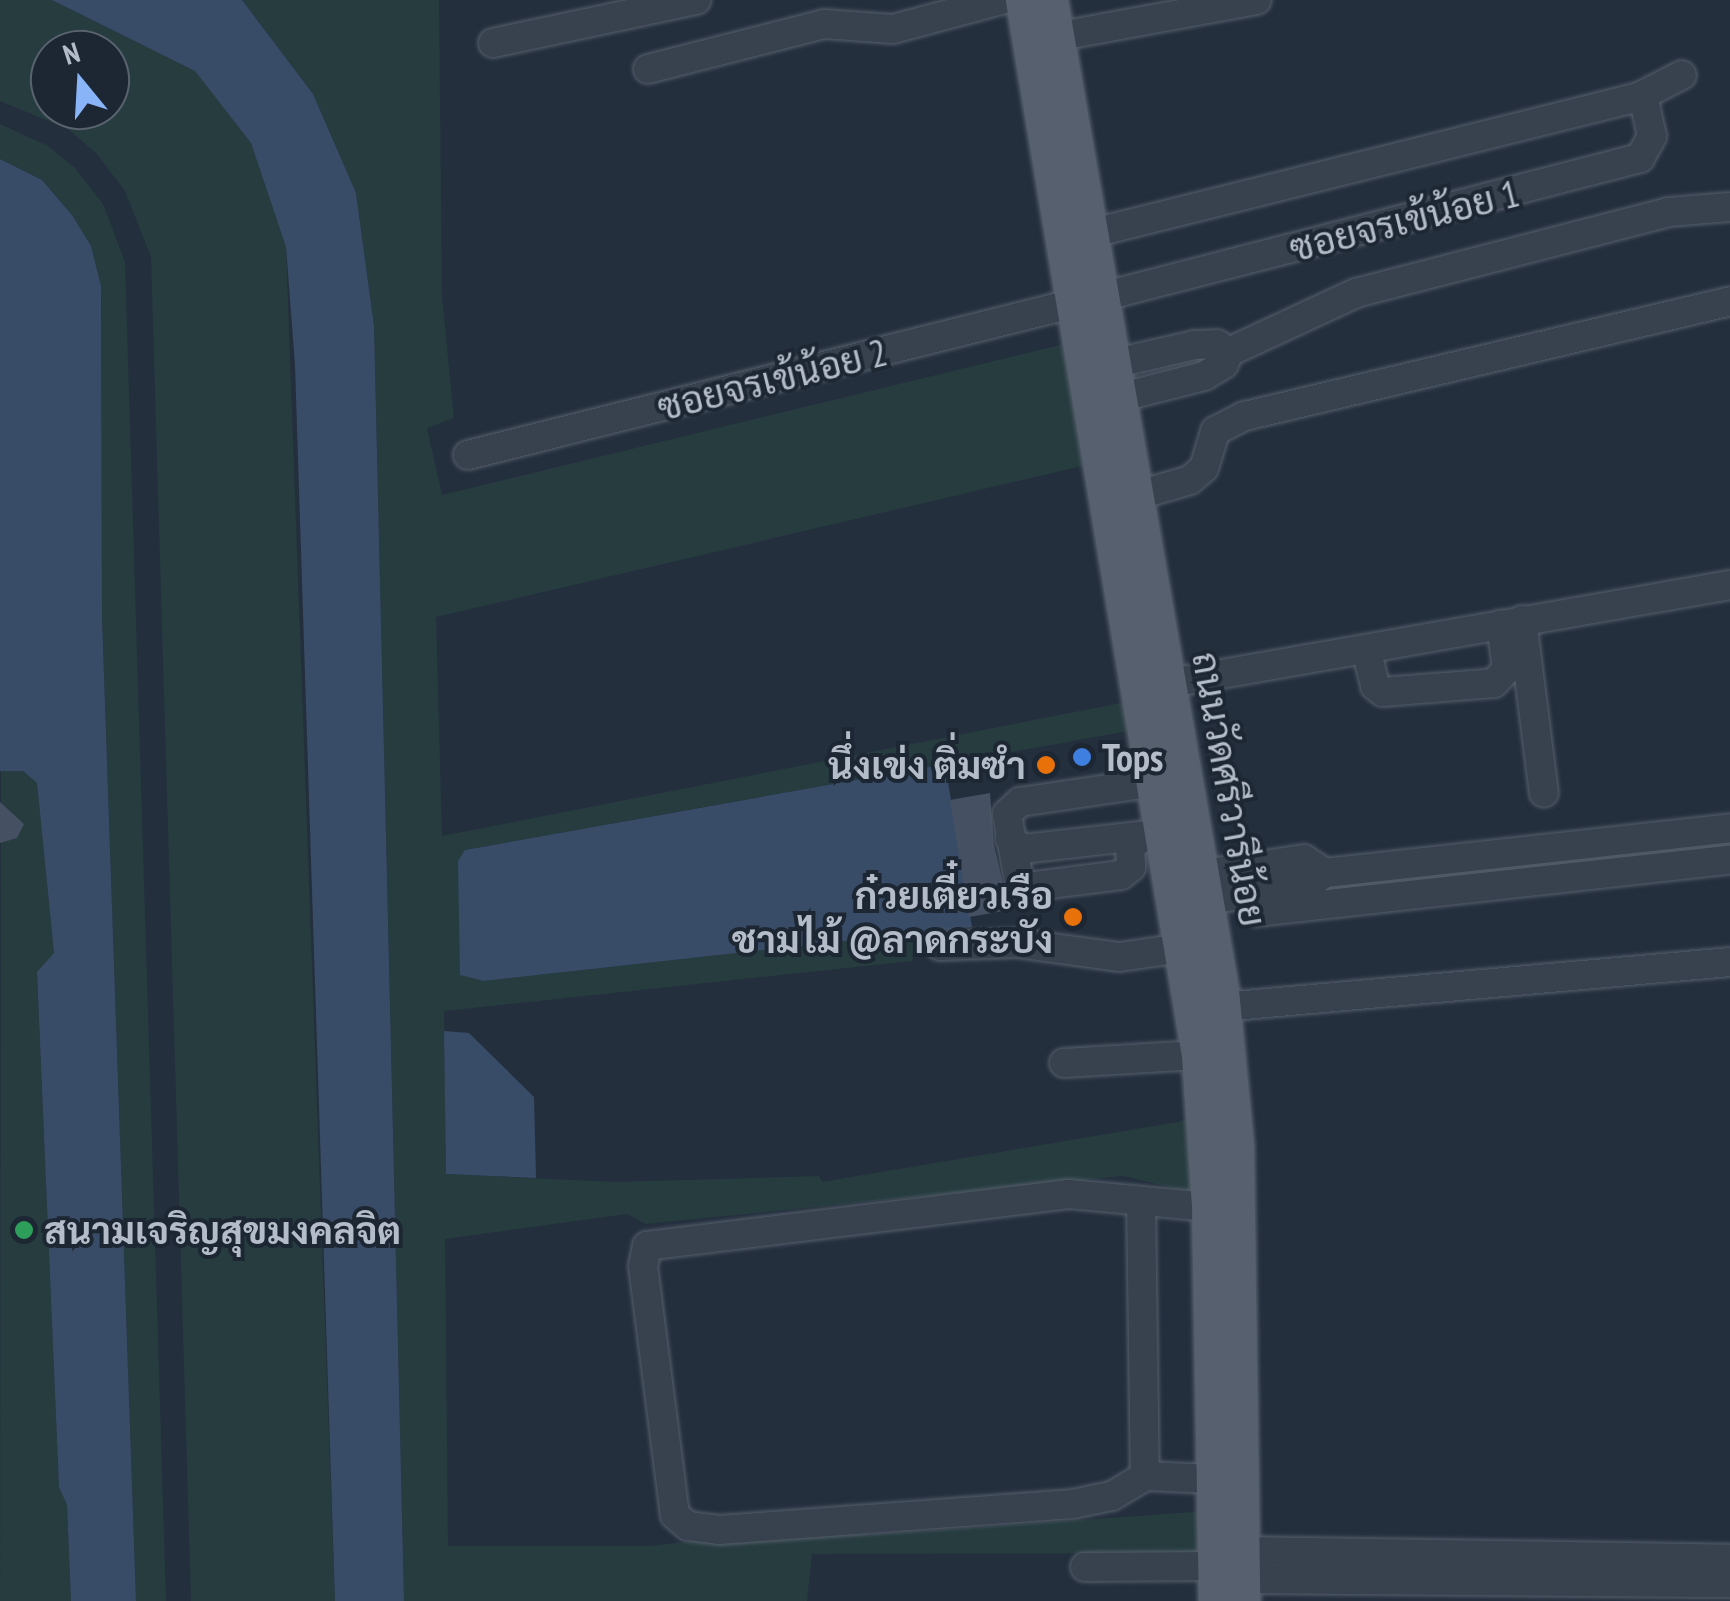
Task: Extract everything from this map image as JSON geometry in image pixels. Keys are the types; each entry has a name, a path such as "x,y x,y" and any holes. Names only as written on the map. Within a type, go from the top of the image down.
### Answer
{"main road":[{"name":"ถนนวัดศรีวารีน้อย","path":"1022,0 1088,300 1155,782 1154,834 1194,895 1182,948 1199,1055 1210,1207 1213,1479 1232,1580"},
{"name":"ถนนวัดศรีวารีน้อย","path":"1050,0 1089,234 1088,300 1112,364 1170,683 1194,895 1222,1007 1237,1166 1232,1580"}],"street":[{"path":"493,43 656,5 696,0"},
{"path":"648,69 824,24 893,29 1001,0"},
{"path":"1055,38 1257,0"},
{"path":"1089,234 1643,96 1682,75"},
{"name":"ซอยจรเข้น้อย 1","path":"1088,300 1640,158 1652,136 1643,96"},
{"path":"1118,398 1204,376 1224,364 1229,352 1356,294 1669,212 1730,207"},
{"name":"ซอยจรเข้น้อย 2","path":"468,454 1088,300"},
{"path":"1135,496 1190,480 1204,468 1215,431 1245,416 1730,301"},
{"path":"1112,364 1194,346 1217,344 1229,352"},
{"path":"1170,683 1730,584"},
{"path":"1366,649 1375,686 1383,692 1494,683 1507,669 1512,622"},
{"path":"1512,622 1544,793"},
{"path":"1154,834 1130,846 1130,867 1122,875 1026,888 1010,838 1007,814 1020,802 1155,782"},
{"path":"1194,895 1304,859 1325,873 1730,828"},
{"path":"1010,838 1023,849 1154,834"},
{"path":"1194,895 1730,860"},
{"path":"940,946 1029,944 1120,957 1182,948"},
{"path":"1222,1007 1730,962"},
{"path":"1064,1063 1199,1055"},
{"path":"1210,1207 1069,1194 647,1246 644,1266 675,1515 688,1526 719,1530 1073,1504 1112,1496 1145,1476 1213,1479"},
{"path":"1141,1200 1145,1476"},
{"path":"1085,1567 1232,1580 1354,1567 1560,1569 1730,1559"},
{"path":"1560,1569 1730,1583"}],"green space":[{"path":"0,0 52,0 112,30 30,30 30,113 0,101"},
{"path":"242,0 439,0 442,297 454,418 427,428 442,495 1068,343 1091,464 436,617 442,836 1131,701 1134,730 465,850 484,981 918,933 912,961 444,1011 446,1174 616,1182 819,1176 822,1182 1195,1119 1199,1194 1123,1176 646,1224 627,1214 445,1239 448,1546 649,1546 827,1526 868,1535 1208,1511 1208,1553 812,1554 807,1601 404,1601 374,326 356,193 313,94"},
{"path":"130,39 195,71 251,143 286,247 335,1601 191,1601 151,257 125,191 96,153 69,130 130,130"},
{"path":"0,124 48,146 75,168 103,204 125,262 166,1601 136,1601 102,617 101,286 91,246 72,215 42,180 0,159"},
{"name":"สนามเจริญสุขมงคลจิต","path":"1,771 23,771 37,783 54,954 37,973 59,1487 67,1505 71,1601 0,1601"}],"water":[{"path":"52,0 242,0 313,94 356,193 374,326 404,1601 335,1601 295,365 286,247 251,143 195,71 130,39 130,30 112,30"},
{"path":"0,159 42,180 72,215 91,246 101,286 102,617 136,1601 71,1601 67,1505 59,1487 37,972 54,953 37,783 23,771 0,771"},
{"path":"945,764 972,927 484,981 460,975 458,861 465,850"},
{"path":"444,1031 469,1033 534,1097 536,1178 446,1174"}],"building":[{"path":"990,793 994,845 1009,910 969,917 950,800"},
{"path":"0,802 24,824 17,838 0,843"}],"place":[{"name":"Tops","path":"1082,757"},
{"name":"นึ่งเข่ง ติ่มซำ","path":"1046,765"},
{"name":"ก๋วยเตี๋ยวเรือ ชามไม้ @ลาดกระบัง","path":"1073,917"},
{"name":"สนามเจริญสุขมงคลจิต","path":"24,1230"}]}
